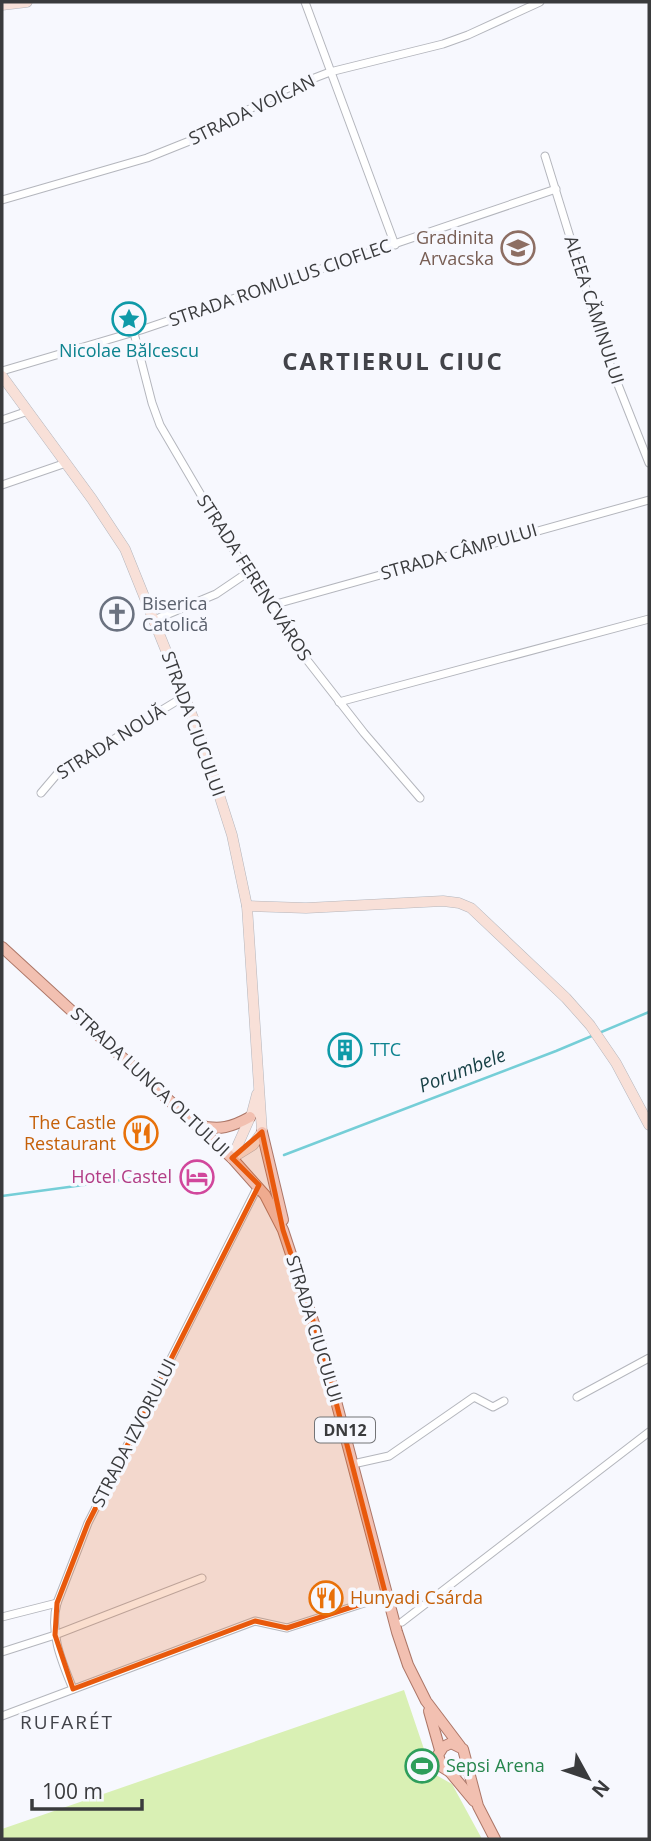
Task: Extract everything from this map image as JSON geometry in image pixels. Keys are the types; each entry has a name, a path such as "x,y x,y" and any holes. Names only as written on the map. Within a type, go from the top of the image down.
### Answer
{"main road":[{"path":"2,5 27,2"},
{"name":"STRADA CIUCULUI","path":"2,373 125,549 185,696 232,835 247,906 260,1074"},
{"path":"247,906 443,901 465,905 481,916 590,1025 649,1125"},
{"name":"STRADA LUNCA OLTULUI","path":"2,947 232,1158 258,1186 283,1230"},
{"path":"232,1158 256,1101 260,1074"},
{"path":"260,1074 262,1132 283,1217 283,1230"},
{"path":"197,1124 220,1129 250,1118"},
{"path":"232,1158 253,1145 262,1132"},
{"name":"STRADA CIUCULUI","path":"283,1230 318,1333 386,1596 399,1627"},
{"name":"DN12","path":"399,1627 408,1665 426,1701 460,1746"},
{"name":"DN12","path":"426,1701 440,1750"},
{"path":"478,1806 465,1753 460,1746 447,1744 440,1750 439,1763 450,1772 478,1806 495,1839"},
{"path":"450,1772 458,1770 466,1761"}],"street":[{"path":"305,2 394,245"},
{"name":"STRADA VOICAN","path":"2,201 147,158 197,138 286,89 330,72 443,44 540,2"},
{"name":"ALEEA CĂMINULUI","path":"545,156 607,357 649,463"},
{"name":"STRADA ROMULUS CIOFLEC","path":"2,373 134,332 556,189"},
{"name":"STRADA FERENCVÁROS","path":"134,332 160,425 247,573 339,702 420,798"},
{"path":"2,420 28,411"},
{"path":"2,485 66,463"},
{"name":"STRADA CÂMPULUI","path":"269,606 476,546 649,500"},
{"path":"154,620 216,594 247,573"},
{"path":"339,702 649,619"},
{"name":"STRADA NOUĂ","path":"41,793 58,773 185,696"},
{"name":"STRADA IZVORULUI","path":"73,1689 55,1634 57,1603 88,1523 258,1186"},
{"path":"577,1397 649,1357"},
{"path":"353,1464 389,1456 474,1397 493,1407 504,1401"},
{"path":"399,1627 649,1432"},
{"path":"2,1652 202,1578"},
{"path":"2,1716 255,1621 287,1628 386,1596"},
{"path":"2,1618 57,1603"}],"highlighted area":[{"path":"262,1132 283,1230 322,1348 386,1596 287,1628 255,1621 73,1689 55,1635 57,1603 88,1523 259,1185 232,1158"}],"green space":[{"path":"404,1690 425,1752 436,1775 452,1784 482,1839 2,1839 2,1829"}],"waterway":[{"name":"Porumbele","path":"284,1155 556,1051 649,1012"},
{"name":"Porumbele","path":"2,1196 165,1174"}],"place":[{"name":"Gradinita Arvacska","path":"518,248"},
{"name":"Nicolae Bălcescu","path":"129,319"},
{"name":"Biserica Catolică","path":"117,614"},
{"name":"TTC","path":"345,1050"},
{"name":"The Castle Restaurant","path":"141,1133"},
{"name":"Hotel Castel","path":"197,1177"},
{"name":"Hunyadi Csárda","path":"326,1598"},
{"name":"Sepsi Arena","path":"422,1766"}],"district":[{"name":"CARTIERUL CIUC","path":"393,362"},
{"name":"RUFARÉT","path":"67,1722"}]}
